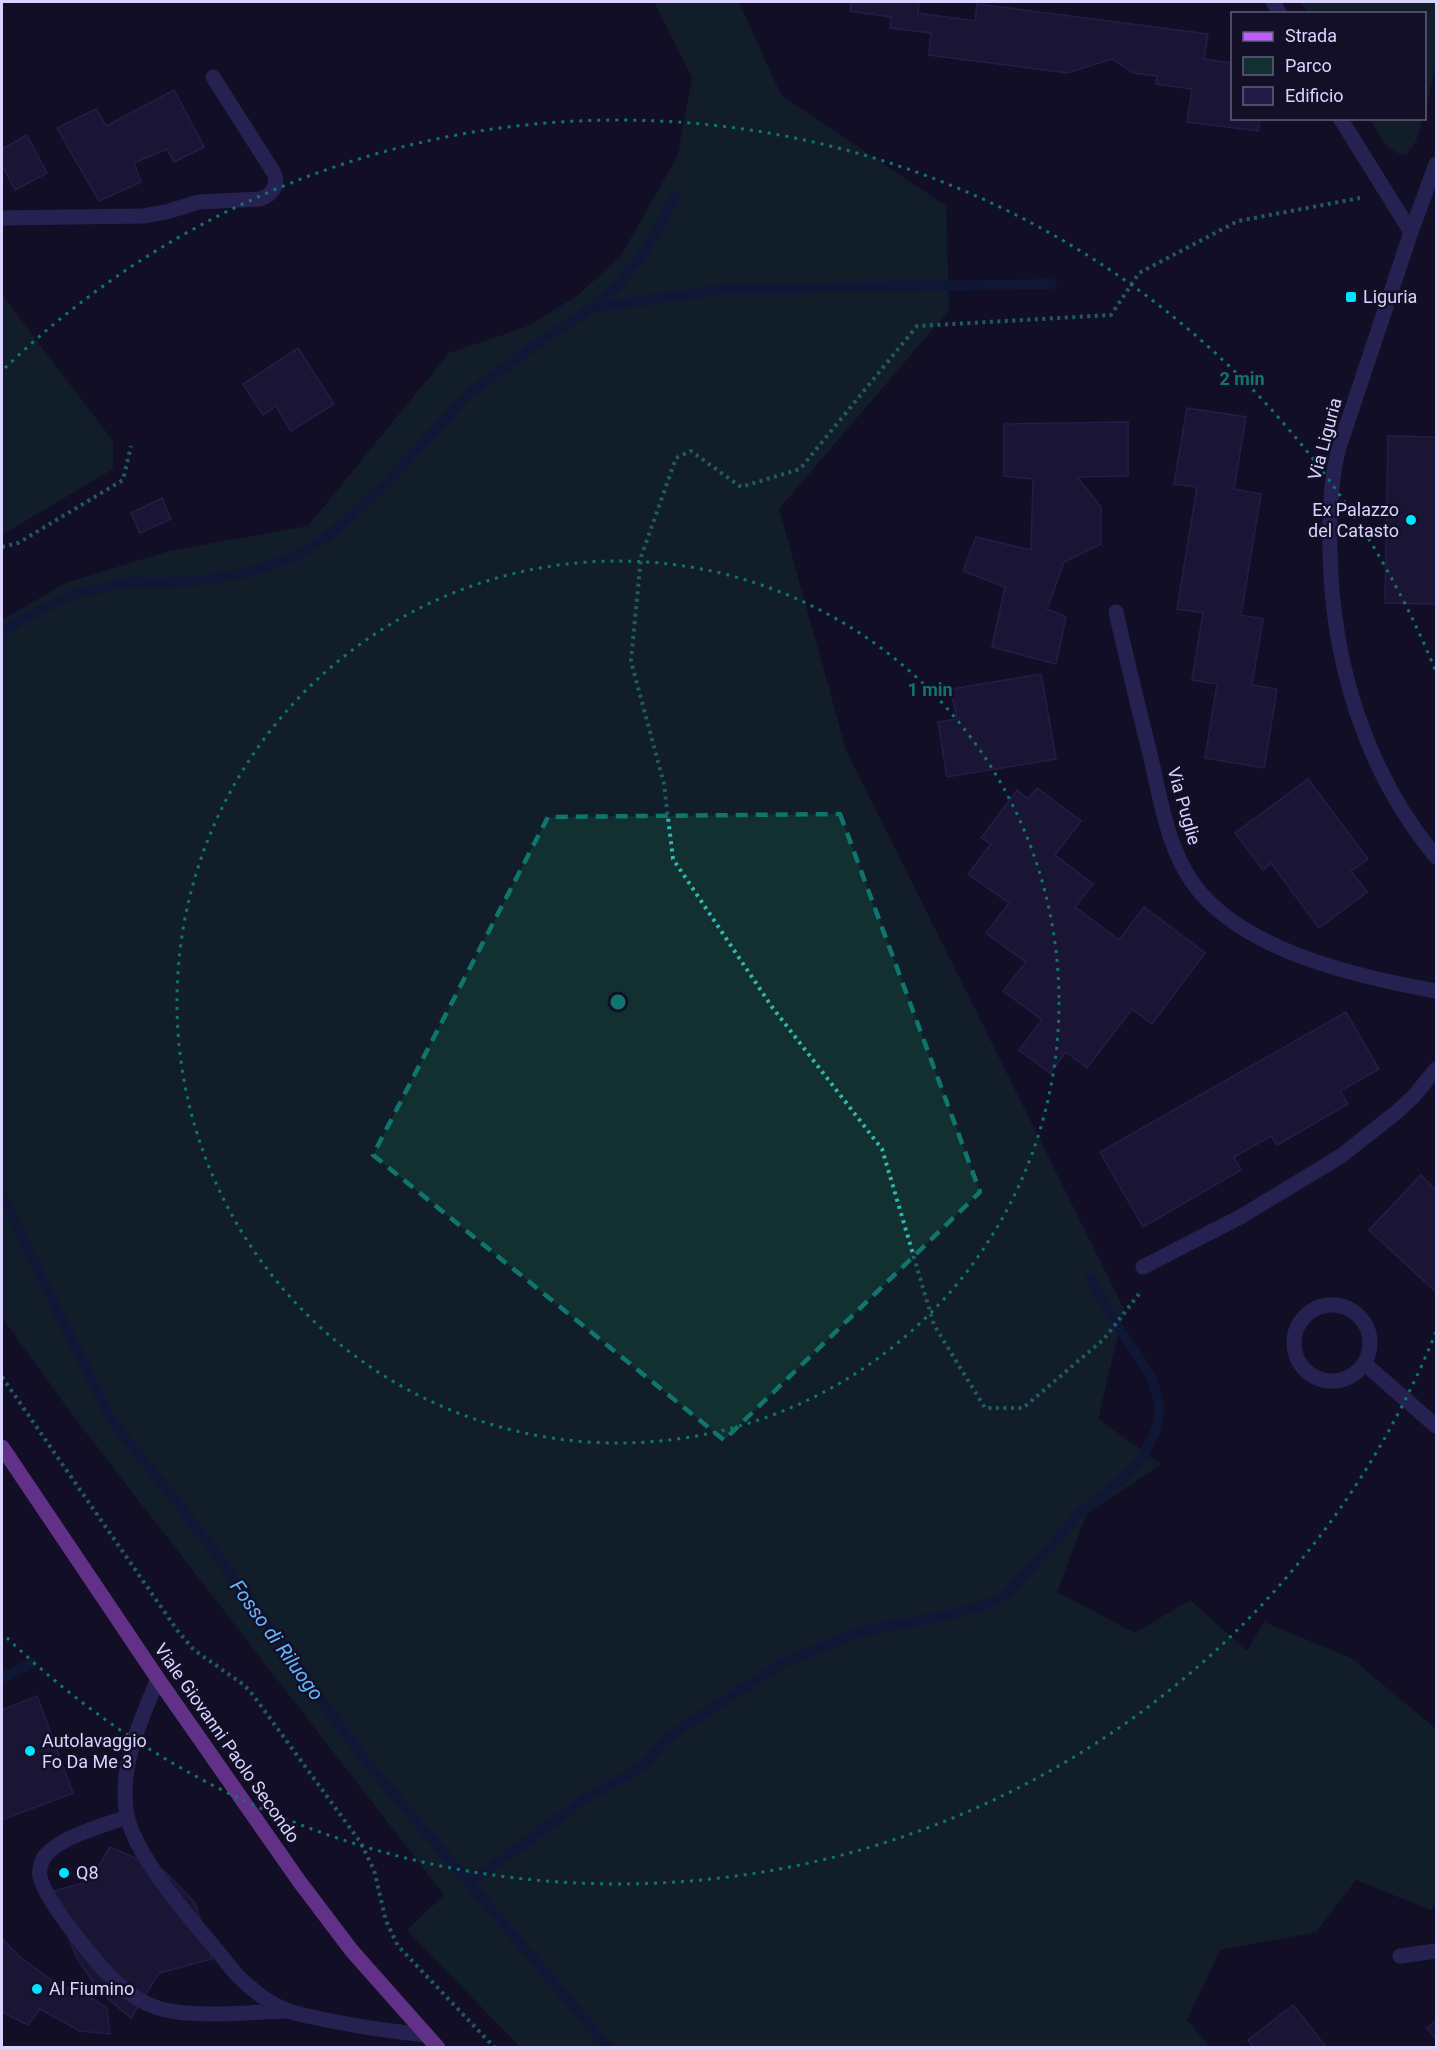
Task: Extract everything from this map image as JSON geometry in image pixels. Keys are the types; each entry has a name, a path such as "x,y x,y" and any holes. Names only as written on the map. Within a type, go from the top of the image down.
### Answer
{"main road":[{"name":"Viale Giovanni Paolo Secondo","path":"2,1447 158,1679 299,1881 352,1951 438,2048"}],"street":[{"path":"2,218 143,216 199,202 260,199 268,196 277,180 274,173 213,77"},
{"path":"1341,120 1411,232"},
{"name":"Via Liguria","path":"1437,164 1411,232 1338,451 1332,474 1329,516 1333,609 1350,694 1372,753 1397,801 1409,822 1437,857"},
{"name":"Via Puglie","path":"1116,612 1166,820 1177,855 1196,887 1210,903 1232,920 1252,933 1291,952 1348,972 1437,992"},
{"path":"1143,1267 1242,1216 1341,1156 1398,1112 1437,1069"},
{"path":"1338,1305 1350,1309 1368,1328 1371,1340 1370,1353 1365,1364 1356,1374 1345,1380 1333,1382 1320,1380 1305,1370 1295,1354 1296,1329 1303,1318 1313,1310 1338,1305"},
{"path":"1365,1364 1437,1426"},
{"path":"158,1679 141,1717 126,1780 127,1817 136,1842 163,1882 239,1977 268,2000 287,2011"},
{"path":"127,1817 84,1833 51,1850 43,1858 40,1877 44,1889 68,1926 99,1964 128,1992 144,2002 167,2011 184,2014 287,2011 352,2025 426,2034"},
{"path":"1400,1956 1437,1951"}],"path":[{"path":"1143,1267 1142,1290 1104,1339 1023,1408 985,1408 934,1325 882,1149 772,1007 673,859 664,784 631,661 641,557 676,458 691,451 741,487 800,469 917,326 1111,315 1139,273 1238,221 1387,193"},
{"path":"2,547 18,543 123,480 131,446"},
{"path":"2,1377 177,1630 195,1650 244,1685 254,1695 361,1843 374,1870 386,1921 398,1946 495,2048"}],"highlighted area":[{"path":"840,814 980,1192 724,1440 373,1155 548,817"}],"green space":[{"path":"654,2 739,2 781,95 946,206 949,310 779,509 846,750 1124,1309 1098,1419 1161,1464 1086,1515 1057,1592 1135,1633 1190,1600 1247,1651 1264,1622 1351,1658 1436,1729 1436,1902 1431,1910 1356,1880 1316,1932 1220,1950 1187,2020 1210,2047 520,2047 407,1930 444,1895 71,1413 2,1317 2,620 66,583 169,551 308,526 449,353 526,327 577,296 621,256 678,155 692,77"},
{"path":"1300,2 1436,2 1436,65 1426,107 1426,12 1307,12"},
{"path":"1371,120 1422,120 1416,141 1406,155 1393,150 1380,136"},
{"path":"2,295 113,441 113,469 5,533 2,533"}],"building":[{"path":"851,2 919,2 918,13 975,21 977,4 1208,34 1204,59 1231,63 1231,120 1260,120 1258,131 1187,122 1192,89 1156,84 1157,76 1133,73 1112,59 1067,73 929,55 931,33 890,28 891,17 850,11"},
{"path":"174,90 204,147 174,162 167,149 134,163 141,182 99,201 57,128 96,109 106,126"},
{"path":"27,135 47,173 15,190 2,165 2,149"},
{"path":"298,348 334,404 291,431 276,406 263,415 243,384"},
{"path":"1187,408 1246,417 1234,489 1261,494 1241,615 1263,619 1252,685 1277,689 1264,768 1205,758 1217,684 1192,680 1203,613 1177,609 1197,487 1174,484"},
{"path":"1128,422 1128,476 1077,477 1101,507 1101,544 1064,562 1047,609 1066,617 1056,664 992,647 1005,587 963,571 976,537 1031,550 1033,479 1004,476 1004,424"},
{"name":"Ex Palazzo del Catasto","path":"1388,436 1436,437 1436,604 1385,603"},
{"path":"162,498 171,519 140,533 131,513"},
{"path":"1041,674 1056,759 947,777 938,722 957,719 951,689"},
{"path":"1308,779 1368,859 1351,871 1367,892 1319,928 1271,863 1263,870 1235,833"},
{"path":"1037,788 1081,821 1055,855 1093,884 1075,907 1119,940 1144,907 1205,953 1152,1024 1132,1009 1087,1068 1066,1052 1050,1073 1019,1050 1042,1020 1003,991 1026,962 986,933 1009,903 968,874 991,844 981,838 1017,790 1028,799"},
{"path":"1346,1012 1379,1069 1340,1091 1348,1104 1277,1145 1271,1136 1234,1157 1241,1170 1143,1227 1100,1152"},
{"path":"1421,1175 1436,1190 1436,1292 1369,1230"},
{"name":"Autolavaggio Fo Da Me 3","path":"37,1696 73,1793 2,1820 2,1710"},
{"path":"110,1847 163,1870 195,1903 212,1959 159,1973 131,2018 100,1992 78,1960 59,1915 53,1891 90,1881"},
{"name":"Al Fiumino","path":"2,1939 20,1957 57,1984 87,1995 107,2008 110,2034 80,2031 40,2009 28,2025 2,2012"},
{"path":"1293,2005 1327,2048 1253,2048 1248,2040"},
{"path":"1436,2020 1436,2040 1427,2028"}],"waterway":[{"path":"2,634 21,620 73,594 129,582 163,583 215,579 253,571 296,556 323,540 388,481 470,392 551,334 581,316 619,284 661,224 675,195"},
{"path":"592,308 726,289 1052,284"},
{"name":"Fosso di Riluogo","path":"2,1196 110,1418 190,1519 359,1753 609,2048"},
{"path":"469,1883 592,1794 646,1763 664,1741 686,1725 786,1661 864,1631 954,1614 982,1606 1007,1594 1077,1515 1127,1475 1145,1454 1156,1429 1160,1407 1152,1379 1090,1279"},
{"path":"2,1678 32,1663"}],"place":[{"name":"Liguria","path":"1351,297"},
{"name":"Ex Palazzo del Catasto","path":"1411,520"},
{"name":"Autolavaggio Fo Da Me 3","path":"30,1751"},
{"name":"Q8","path":"64,1873"},
{"name":"Al Fiumino","path":"37,1989"}]}
